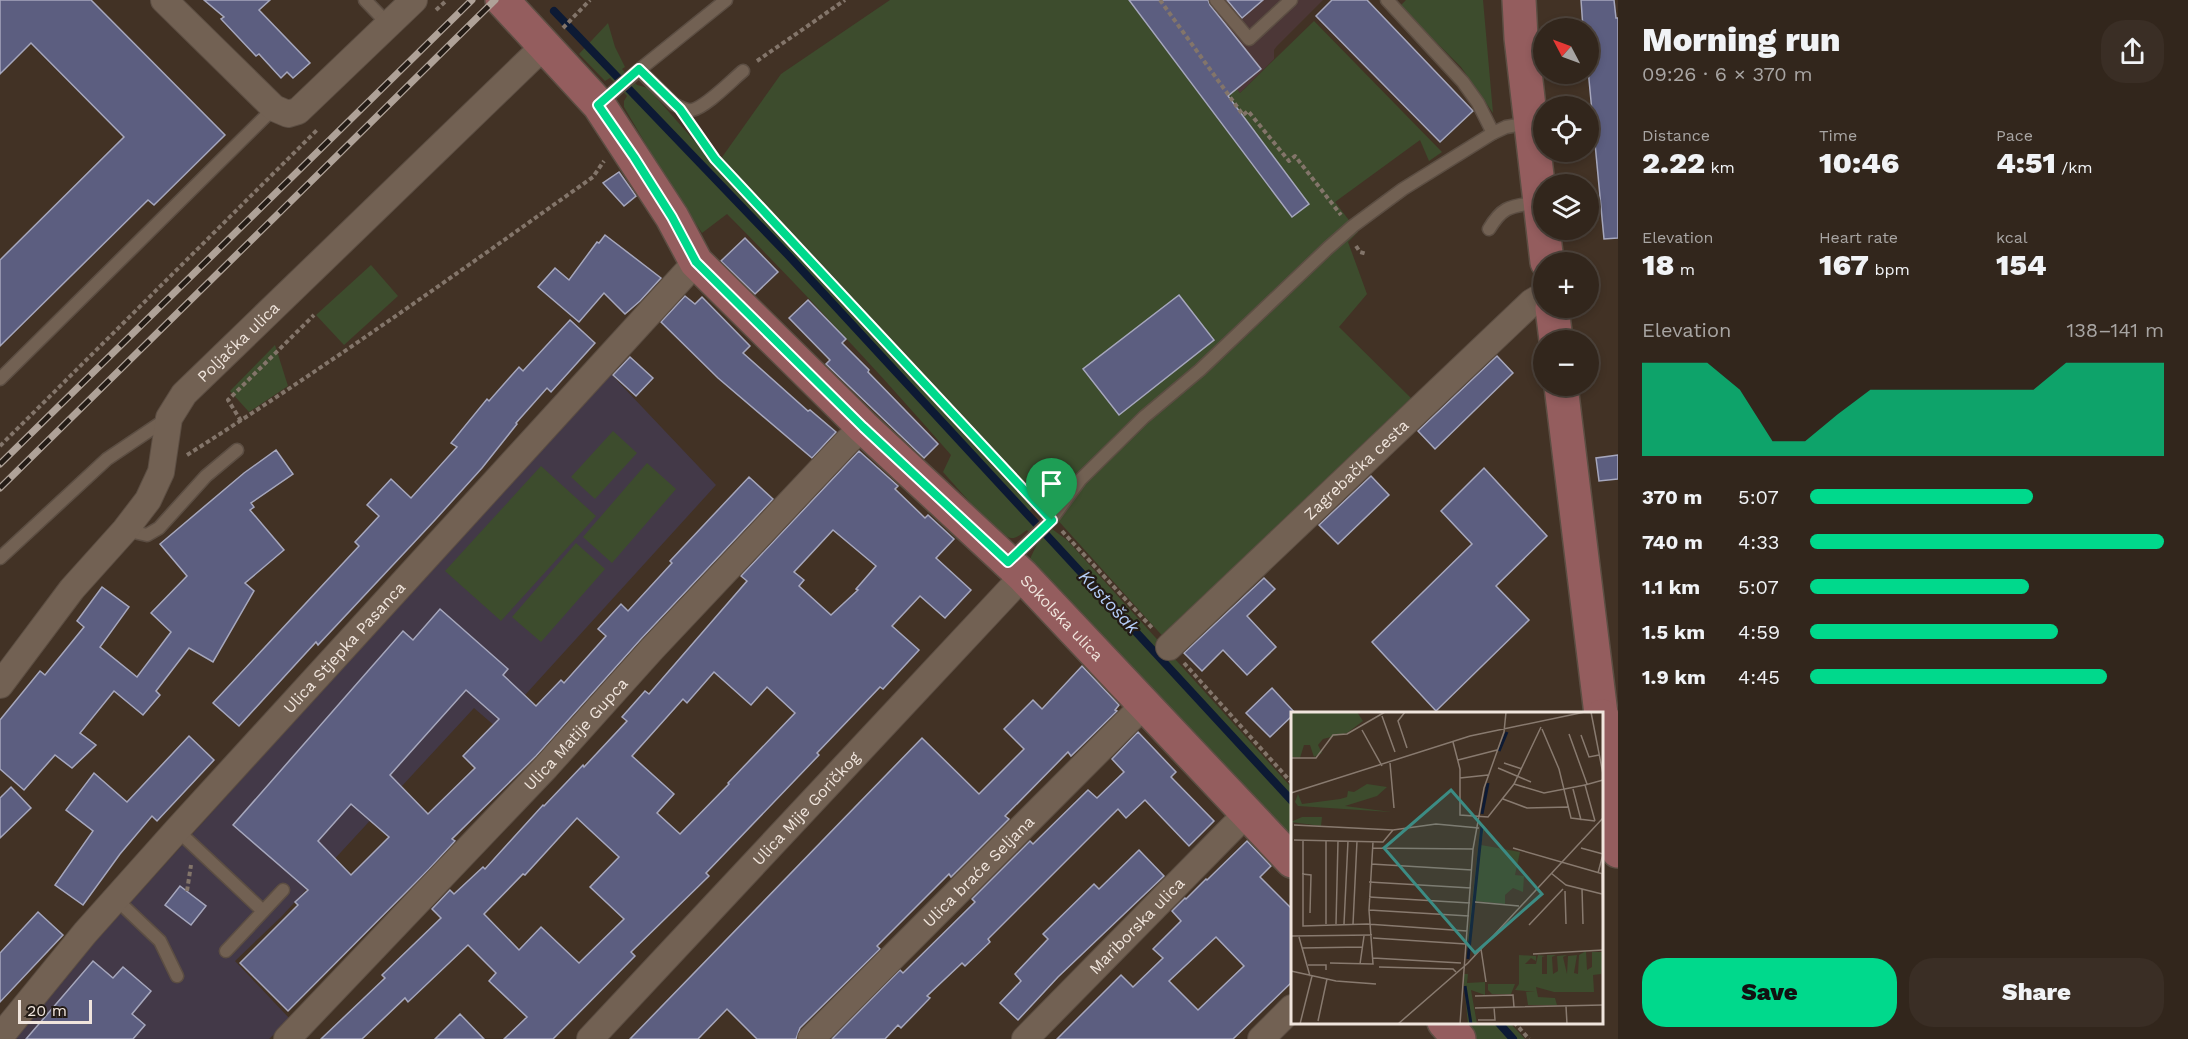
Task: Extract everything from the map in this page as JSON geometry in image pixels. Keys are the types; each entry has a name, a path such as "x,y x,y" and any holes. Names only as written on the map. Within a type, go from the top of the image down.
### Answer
{"street":[{"path":"164,0 274,108 288,114 298,111 414,0"},
{"name":"Sokolska ulica","path":"502,0 550,41 606,99 634,157 672,217 696,262 863,427 1020,560 1144,704 1291,859"},
{"path":"1519,0 1521,38 1537,174"},
{"name":"Poljačka ulica","path":"0,685 72,589 125,530 148,500 161,472 169,418 184,394 550,41"},
{"name":"Ulica Stjepka Pasanca","path":"0,1037 177,830 696,262"},
{"name":"Zagrebačka cesta","path":"1169,647 1533,301"},
{"path":"1562,396 1601,712"},
{"name":"Ulica Matije Gupca","path":"287,1039 546,767 661,640 863,427"},
{"name":"Ulica Mije Goričkog","path":"590,1039 1020,560"},
{"name":"Ulica braće Seljana","path":"811,1039 1144,704"},
{"path":"1603,731 1618,851"},
{"name":"Mariborska ulica","path":"1025,1039 1247,813"},
{"path":"1261,1039 1291,1010"},
{"path":"1445,1024 1459,1039"}],"lane":[{"path":"365,0 389,25"},
{"path":"606,99 636,71 726,0"},
{"path":"1216,0 1249,39 1291,0"},
{"path":"1387,0 1463,82 1478,103 1493,133"},
{"path":"636,71 680,109 692,110 743,71"},
{"path":"0,380 274,108"},
{"path":"1020,560 1080,480 1144,417 1200,370 1301,272 1351,228 1403,189 1493,133 1506,127 1531,123"},
{"path":"1488,229 1496,216 1505,209 1533,203"},
{"path":"0,558 107,459 169,418"},
{"path":"125,530 147,535 159,528 206,476 237,450"},
{"path":"177,830 263,910"},
{"path":"226,951 282,890"},
{"path":"116,899 160,941 177,976"}],"path":[{"path":"550,41 590,0"},
{"path":"743,71 845,0"},
{"path":"1160,0 1243,115 1248,111 1289,160 1295,156 1351,228"},
{"path":"680,109 715,159 1050,522"},
{"path":"161,472 338,357 593,177"},
{"path":"0,446 255,192"},
{"path":"241,421 228,400 314,315"},
{"path":"1065,534 1291,781"},
{"path":"1515,1024 1529,1039"}],"shaded area":[{"path":"1169,0 1323,0 1277,46 1274,50 1274,59 1240,93"},
{"path":"609,372 716,485 496,727 474,708 281,917 235,961 290,1019 269,1039 15,1039 86,952"}],"green space":[{"path":"890,0 1169,0 1240,93 1314,21 1442,152 1429,161 1420,140 1335,202 1358,232 1348,242 1367,294 1339,327 1415,402 1167,641 1054,516 720,160 781,74"},
{"path":"1406,0 1483,0 1493,113 1461,67 1400,6"},
{"path":"608,23 615,47 625,67 622,69 637,85 648,88 739,192 1004,473 1033,507 1029,512 1048,534 1052,529 1067,540 1291,787 1291,843 1029,561 1038,542 1027,530 1015,538 1005,535 966,498 943,472 951,455 784,273 727,214 702,233 624,107 627,96 610,78 605,81 579,54"},
{"path":"371,265 398,296 344,345 316,315"},
{"path":"275,345 288,386 249,412 230,391"},
{"path":"613,431 637,453 595,499 571,477"},
{"path":"647,463 676,489 612,563 583,537"},
{"path":"541,466 596,516 501,621 445,571"},
{"path":"576,543 605,569 541,642 512,617"},
{"path":"1461,1024 1511,1024 1525,1039 1475,1039"}],"building":[{"path":"0,0 91,0 225,135 154,205 148,200 0,346 0,260 124,137 31,43 0,74"},
{"path":"204,0 270,0 259,10 310,63 293,78 287,72 281,78 259,54 256,56 221,19 224,17"},
{"path":"1129,0 1208,0 1261,69 1228,96 1309,204 1292,217"},
{"path":"1227,0 1263,0 1242,18"},
{"path":"1332,0 1367,0 1473,111 1440,142 1316,16"},
{"path":"1581,0 1614,0 1616,18 1618,18 1618,238 1604,239 1597,162 1599,162 1599,96 1591,96 1589,84 1599,84 1599,18 1582,18"},
{"path":"619,172 636,196 624,206 603,183"},
{"path":"605,235 661,278 625,314 604,293 579,322 538,287 555,268 569,280 597,242 599,243"},
{"path":"745,238 778,272 755,294 721,261"},
{"path":"1179,295 1214,340 1119,415 1083,369"},
{"path":"685,296 695,304 702,297 750,346 743,353 808,411 810,410 836,432 812,458 718,378 661,322"},
{"path":"808,300 846,339 842,343 869,370 868,372 938,444 924,458 826,364 830,360 789,318"},
{"path":"570,320 595,343 551,392 547,388 516,423 482,468 435,520 318,645 316,642 239,726 213,703 359,546 355,542 379,516 367,505 391,479 411,498 457,447 451,443 487,399 489,401 519,367 523,371"},
{"path":"1497,356 1513,373 1435,449 1418,431"},
{"path":"630,357 653,378 636,396 613,375"},
{"path":"276,450 293,474 251,503 254,507 250,510 284,550 245,583 254,591 213,662 189,648 156,691 160,695 143,715 114,691 80,733 96,745 72,768 55,755 24,790 0,769 0,720 40,671 45,675 84,627 77,621 102,587 129,607 100,647 137,677 171,632 151,613 187,576 160,544 244,473"},
{"path":"859,451 898,486 895,489 925,518 928,515 954,539 936,558 971,590 945,618 920,596 892,626 919,650 883,689 880,687 817,753 819,755 706,873 709,876 631,952 635,956 553,1039 504,1039 527,1017 489,981 496,973 468,945 408,1002 405,998 362,1039 321,1039 385,978 382,975 441,918 432,909 450,890 454,894 483,867 485,869 543,805 583,765 584,767 627,721 622,717 645,691 649,694 747,581 741,576","holes":["833,530 876,566 856,589 858,590 831,615 799,586 804,580 794,572","714,672 751,705 767,687 795,713 680,834 657,813 674,794 632,756 683,699 687,703","577,818 619,857 590,887 624,919 579,963 541,927 519,950 484,914 523,874 525,875"]},
{"path":"1618,455 1618,479 1599,481 1596,458"},
{"path":"1484,468 1547,536 1496,586 1529,620 1436,711 1372,642 1472,544 1441,511"},
{"path":"1371,476 1389,495 1338,544 1319,525"},
{"path":"749,477 773,499 641,639 536,756 452,839 455,841 429,869 288,1011 240,963 298,905 295,902 308,890 233,825 403,631 413,640 440,609 508,669 503,675 536,706 561,680 564,683 606,636 598,629 621,604 628,611 672,563 670,561","holes":["466,690 499,719 463,756 475,768 428,814 390,775","351,804 389,837 351,875 318,841"]},
{"path":"1264,578 1275,589 1247,616 1276,647 1247,675 1223,650 1202,671 1184,653"},
{"path":"1082,666 1119,705 1115,710 1117,711 1071,756 1068,752 1005,816 1009,819 951,877 949,874 877,946 880,949 800,1028 796,1039 757,1039 727,1009 698,1039 630,1039 922,738 979,794 1024,749 1004,729 1033,700 1042,709"},
{"path":"1272,688 1294,712 1291,712 1291,717 1270,737 1246,713"},
{"path":"1138,732 1176,772 1171,777 1214,821 1189,846 1145,800 1126,818 1118,809 988,939 990,942 965,966 962,963 927,996 930,998 901,1028 898,1025 885,1039 832,1039 900,970 903,973 975,902 972,899 1030,841 1033,844 1088,790 1097,798 1124,772 1112,759"},
{"path":"189,736 214,760 157,821 152,816 120,854 83,905 55,885 93,831 66,810 94,773 127,802"},
{"path":"11,787 31,808 0,838 0,798"},
{"path":"1247,841 1271,866 1260,877 1291,908 1291,983 1233,1039 1057,1039 1121,975 1133,987 1163,958 1153,949 1181,921 1172,911","holes":["1216,937 1244,966 1198,1010 1169,981"]},
{"path":"1139,850 1164,876 1058,977 1018,1020 1000,1003 1021,981 1015,974 1048,939 1043,934 1094,884 1099,889"},
{"path":"180,886 206,906 191,925 165,905"},
{"path":"38,912 63,935 0,1002 0,953"},
{"path":"93,961 113,978 123,967 151,991 132,1014 145,1025 133,1039 26,1039"},
{"path":"460,1014 484,1039 435,1039"}],"waterway":[{"name":"Kustošak","path":"554,11 788,255 1291,800"},
{"name":"Kustošak","path":"1500,1024 1513,1039"}],"railway":[{"path":"0,464 472,0"},
{"path":"0,488 495,0"}],"route":[{"path":"639,69 680,109 715,159 1052,520 1008,562 863,427 696,262 672,217 598,105 639,69"}]}
